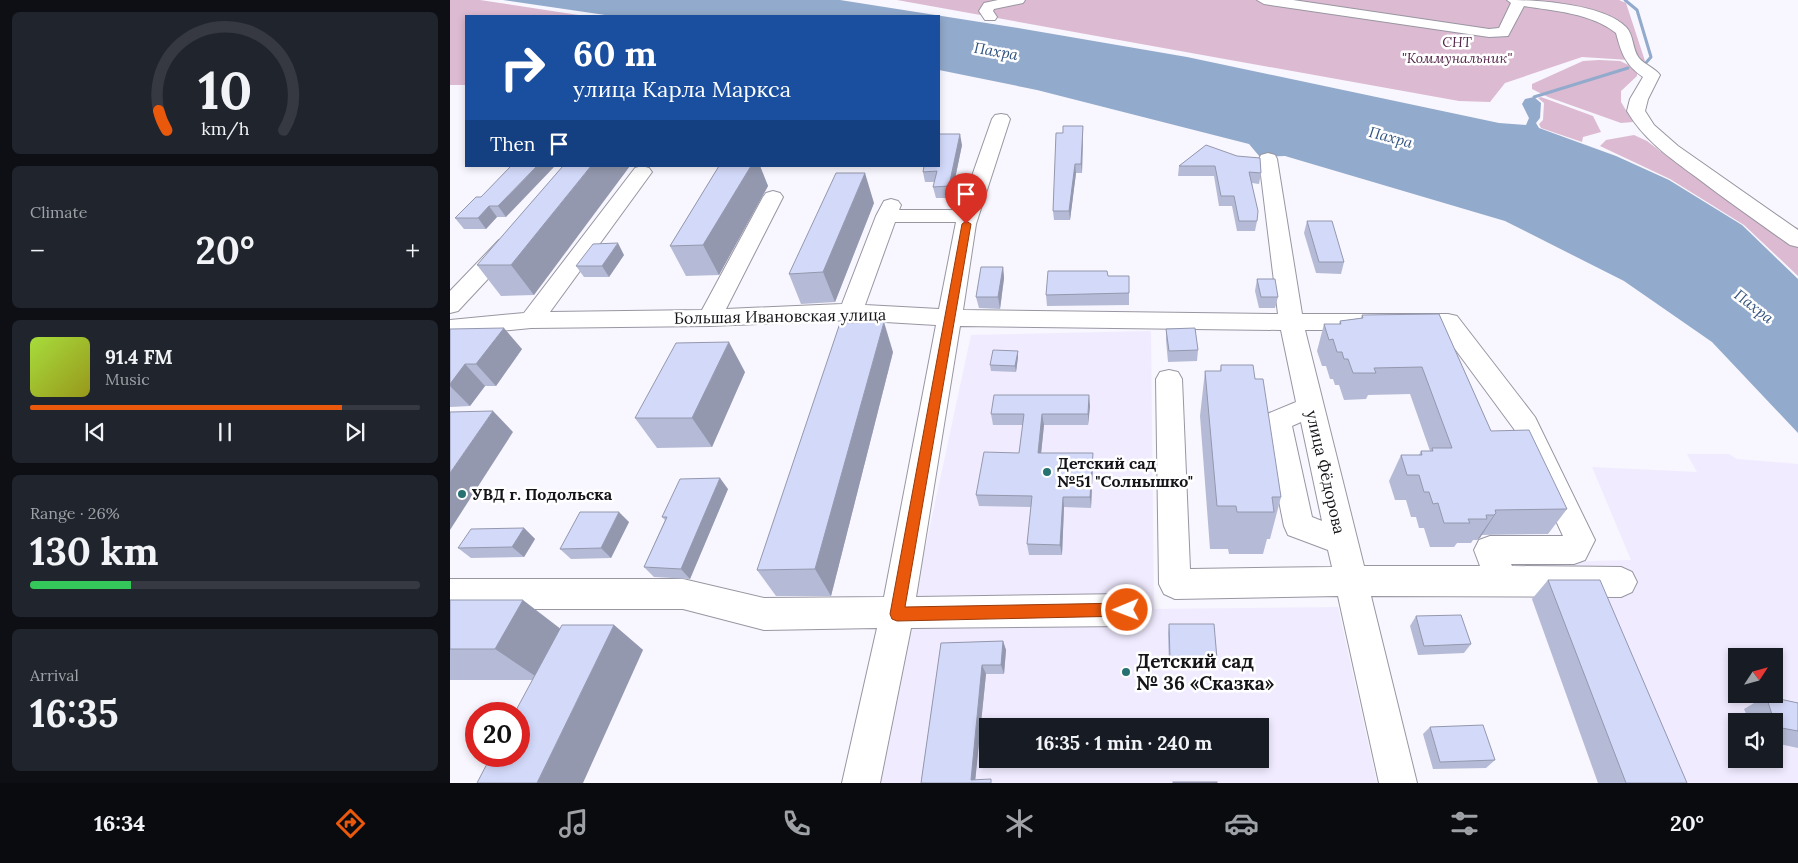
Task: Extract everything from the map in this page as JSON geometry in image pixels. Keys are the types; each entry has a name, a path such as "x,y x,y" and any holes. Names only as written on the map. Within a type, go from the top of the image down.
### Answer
{"street":[{"path":"990,17 986,11 994,2 1018,0"},
{"path":"1264,0 1490,33 1503,33 1517,0 1592,15 1612,22 1623,32 1628,54 1636,66 1652,75 1639,99 1636,111 1647,126 1664,145 1738,200 1798,240"},
{"path":"861,783 897,614 949,318 969,216 1001,119"},
{"name":"улица Фёдорова","path":"1268,159 1291,322 1398,783"},
{"path":"531,320 642,172"},
{"path":"710,318 773,196"},
{"path":"851,312 889,211 969,216"},
{"path":"450,305 522,229"},
{"name":"Большая Ивановская улица","path":"450,328 531,320 710,318 851,312 949,318 1448,322 1526,424 1580,540 1574,550 1490,550 1502,582"},
{"path":"1169,379 1175,584 1351,581 1621,582"},
{"path":"450,594 683,594 764,614 1127,610"}],"shaded area":[{"path":"1151,331 1154,609 1338,607 1377,783 879,783 912,610 971,335"},
{"path":"1687,454 1729,454 1737,459 1798,464 1798,783 1598,783 1519,563 1631,560 1592,467 1697,472"}],"green space":[{"path":"450,0 480,0 578,15 465,15 465,85 450,85"},
{"name":"СНТ \"Коммунальник\"","path":"897,0 1619,0 1626,3 1645,61 1582,57 1505,83 1490,102 1459,101"},
{"path":"1583,61 1620,61 1637,69 1637,76 1621,91 1621,102 1633,122 1621,123 1548,97 1532,89 1532,84"},
{"path":"1541,97 1593,116 1601,132 1583,137 1582,142 1541,128 1539,124 1543,120 1544,103 1538,98"},
{"path":"1634,135 1712,178 1736,186 1757,204 1785,223 1798,228 1798,276 1744,225 1670,179 1600,146 1606,140"}],"water":[{"path":"503,0 840,0 935,15 605,15"},
{"name":"Пахра","path":"940,16 1187,57 1499,123 1526,125 1529,118 1522,104 1525,99 1534,97 1541,103 1540,118 1536,123 1539,128 1616,156 1669,180 1742,225 1798,279 1798,433 1712,342 1624,281 1505,221 1285,156 1260,157 1249,144 1037,90 940,70"}],"building":[{"path":"1063,126 1083,126 1081,164 1075,164 1069,211 1053,211 1056,133 1063,133"},
{"path":"940,134 960,134 949,186 933,187 937,171 923,172 924,167 940,167"},
{"path":"1206,145 1237,156 1260,158 1261,173 1249,172 1258,211 1257,221 1239,221 1234,196 1221,196 1215,166 1179,166"},
{"path":"510,167 536,167 498,206 489,206 478,218 455,218 476,197 481,197"},
{"path":"562,167 590,167 511,265 477,265"},
{"path":"718,167 750,167 703,245 670,246"},
{"path":"836,173 865,173 823,272 789,274"},
{"path":"1307,221 1332,221 1344,262 1319,262"},
{"path":"618,243 602,266 576,266 593,244"},
{"path":"981,267 1003,267 998,297 976,297"},
{"path":"1048,271 1107,271 1108,276 1129,276 1129,293 1046,295"},
{"path":"1257,279 1275,279 1278,297 1261,297"},
{"path":"1439,314 1491,431 1529,430 1567,509 1495,510 1496,513 1494,515 1486,515 1487,519 1468,519 1470,523 1444,523 1438,503 1433,504 1429,492 1424,492 1419,475 1407,475 1401,455 1422,455 1421,451 1433,451 1432,448 1452,448 1422,367 1374,368 1376,373 1353,373 1348,359 1344,359 1342,352 1337,352 1333,339 1329,340 1324,324 1341,324 1340,321 1363,318 1362,315"},
{"path":"884,322 815,569 757,570 840,323"},
{"path":"504,328 476,364 465,364 450,384 450,329"},
{"path":"1195,328 1198,350 1169,351 1166,329"},
{"path":"729,342 692,418 635,418 676,343"},
{"path":"993,350 1018,351 1015,366 990,365"},
{"path":"1221,365 1253,365 1255,379 1263,379 1281,497 1272,497 1274,512 1237,512 1236,506 1217,506 1205,371 1221,371"},
{"path":"994,395 1089,395 1088,414 1042,414 1038,453 1093,453 1090,497 1063,497 1060,545 1027,544 1032,496 976,495 984,452 1019,453 1024,414 991,414"},
{"path":"493,411 450,473 450,412"},
{"path":"720,478 681,569 644,567 667,517 662,517 680,479"},
{"path":"580,512 619,512 601,548 560,549"},
{"path":"524,528 512,547 458,548 471,529"},
{"path":"1548,580 1600,580 1687,783 1626,783"},
{"path":"450,600 523,600 495,649 450,649"},
{"path":"1461,615 1471,644 1424,646 1416,616"},
{"path":"1169,624 1214,624 1217,659 1170,659"},
{"path":"562,625 614,625 537,783 477,783 485,767 530,767 530,702 520,702"},
{"path":"1003,641 1001,665 982,665 971,780 991,779 991,783 921,783 941,643"},
{"path":"1783,700 1798,703 1798,731 1783,728 1783,713 1771,713 1768,703 1783,703"},
{"path":"1483,725 1495,760 1440,762 1430,727"},
{"path":"1217,782 1217,783 1173,783"}],"waterway":[{"path":"1625,0 1637,10 1651,57 1644,65"},
{"path":"1534,97 1628,68"}],"place":[{"name":"Детский сад №51 \"Солнышко\"","path":"1047,472"},
{"name":"УВД г. Подольска","path":"462,494"},
{"name":"Детский сад № 36 «Сказка»","path":"1126,672"}],"route":[{"path":"966,224 897,614 1127,610"}]}
